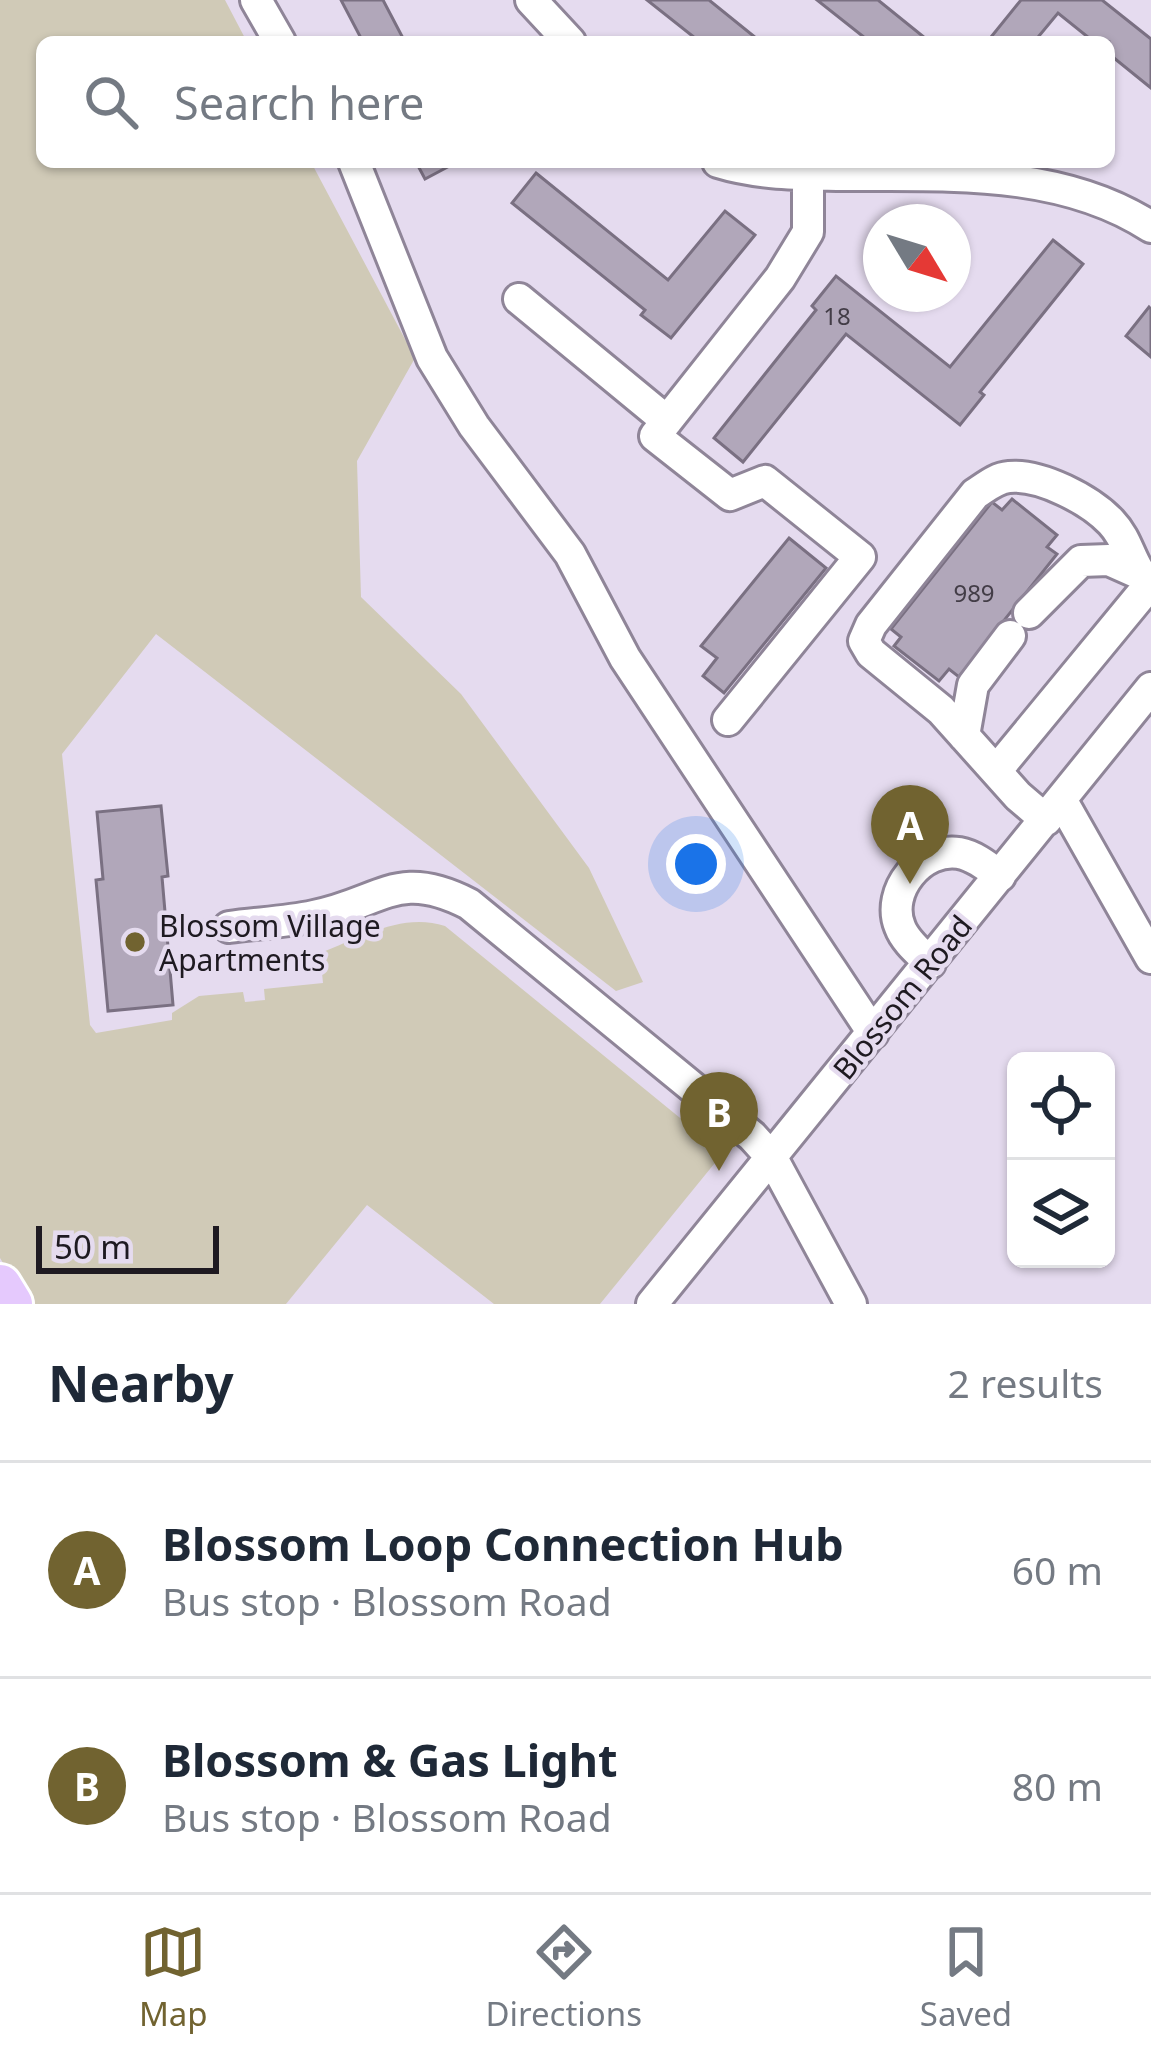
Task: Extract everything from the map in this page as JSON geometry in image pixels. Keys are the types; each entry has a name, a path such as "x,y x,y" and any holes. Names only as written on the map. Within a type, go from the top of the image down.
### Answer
{"highway":[{"path":"0,1286 11,1304"}],"street":[{"path":"256,0 277,36"},
{"path":"531,0 564,36"},
{"path":"356,168 432,358 474,426 570,554 626,658 873,1033"},
{"path":"736,168 1001,179 1086,196 1151,226"},
{"path":"728,720 860,556 765,481 730,495 655,436 780,278 808,232 808,174"},
{"path":"519,299 667,421"},
{"path":"1146,580 1112,523 1086,503 1042,483 1010,476 976,494 871,625 864,641 871,653 941,710 995,772 1054,810 1151,958"},
{"path":"964,736 973,685 1020,625 1081,561 1108,560 1146,580"},
{"path":"995,772 1146,580"},
{"name":"Blossom Road","path":"652,1304 1151,688"},
{"path":"930,963 900,927 896,904 903,883 917,865 956,852 975,858 1000,876"},
{"path":"229,927 319,916 403,887 438,888 469,904 752,1136 772,1157 850,1304"}],"shaded area":[{"path":"0,0 225,0 244,36 36,36 36,168 314,168 415,358 357,461 361,597 461,694 589,868 643,982 616,991 156,634 62,754 90,1025 96,1033 172,1020 172,1013 199,996 243,992 245,1002 265,1000 264,989 323,983 320,953 350,940 397,924 445,926 723,1153 600,1304 494,1304 367,1205 286,1304 28,1304 0,1258"}],"building":[{"path":"341,0 383,0 402,36 360,36"},
{"path":"647,0 709,0 754,36 692,36"},
{"path":"817,0 878,0 923,36 862,36"},
{"path":"1021,0 1102,0 1151,39 1151,88 1115,59 1115,36 1087,36 1058,13 1039,36 992,36"},
{"path":"419,168 446,168 425,179"},
{"path":"536,173 668,280 725,211 755,235 671,338 641,315 645,310 512,203"},
{"path":"1053,240 1083,264 980,392 984,395 960,425 846,334 743,462 714,438 816,310 812,306 836,276 863,298 863,312 881,312 950,367"},
{"path":"1151,309 1151,357 1126,336"},
{"path":"1012,499 1057,535 1047,547 1057,554 959,677 949,669 939,681 894,646 901,637 891,629 992,502 1002,510"},
{"path":"789,538 826,568 724,693 703,676 717,658 701,646"},
{"name":"Blossom Village Apartments","path":"161,806 173,1005 108,1011 96,880 103,879 97,812"}],"place":[{"name":"Blossom Loop Connection Hub","path":"910,884"},
{"name":"Blossom Village Apartments","path":"135,942"},
{"name":"Blossom & Gas Light","path":"719,1171"}]}
